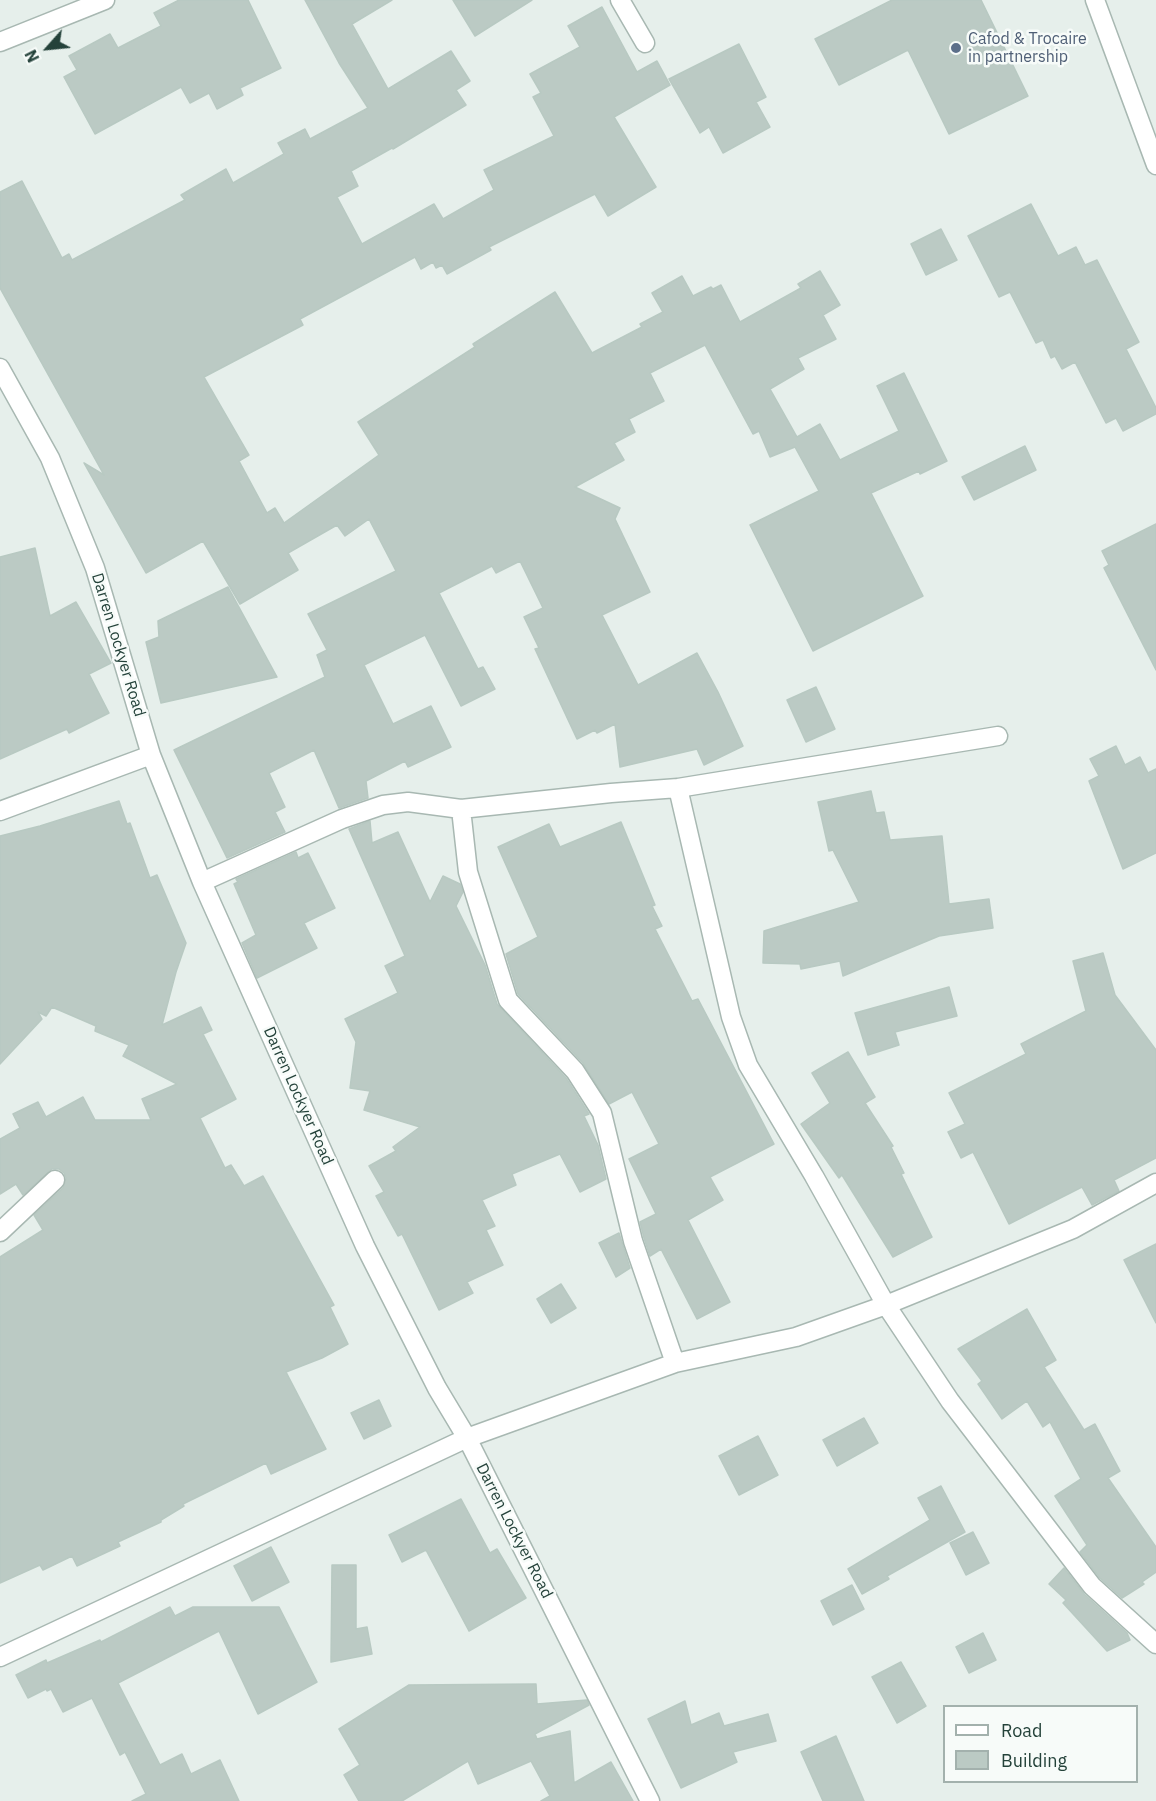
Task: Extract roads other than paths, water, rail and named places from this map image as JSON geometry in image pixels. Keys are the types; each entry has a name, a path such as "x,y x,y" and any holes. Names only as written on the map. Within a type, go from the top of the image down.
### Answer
{"street":[{"path":"0,42 105,0"},
{"path":"620,0 645,44"},
{"path":"1095,0 1156,165"},
{"name":"Darren Lockyer Road","path":"0,368 50,458 95,568 151,755 202,882 365,1246 436,1388 467,1438 650,1801"},
{"path":"202,882 342,819 383,805 408,802 461,809 678,788 998,736"},
{"path":"0,811 151,755"},
{"path":"678,788 731,1017 748,1065 886,1305 950,1401 1092,1586 1156,1644"},
{"path":"461,809 468,872 508,1000 575,1071 602,1113 633,1241 675,1363"},
{"path":"0,1232 55,1180"},
{"path":"0,1657 467,1438 675,1363 796,1337 886,1305 1073,1229 1156,1184"}],"place":[{"name":"Cafod & Trocaire in partnership","path":"956,48"}]}
